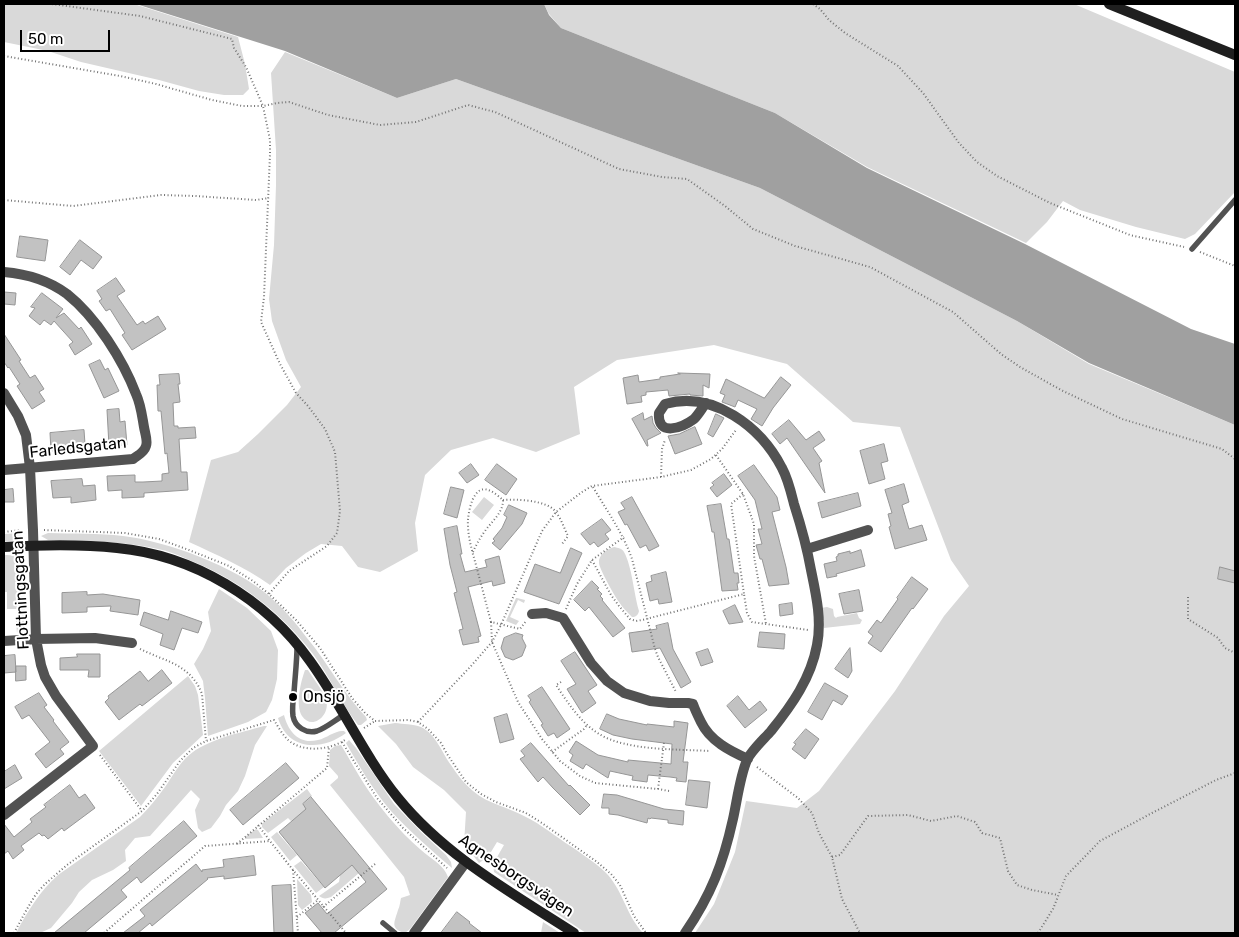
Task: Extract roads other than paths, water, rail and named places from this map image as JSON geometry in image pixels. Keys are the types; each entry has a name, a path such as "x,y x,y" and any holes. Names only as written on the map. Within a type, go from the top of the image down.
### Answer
{"street":[{"path":"1109,4 1235,55"},
{"name":"Farledsgatan","path":"4,272 44,280 67,294 90,316 114,350 137,395 147,445 142,453 132,459 4,470"},
{"name":"Flottningsgatan","path":"4,394 23,426 26,435 30,468 34,546 36,639 41,664 50,686 93,746 4,816"},
{"path":"685,933 707,898 717,877 726,851 739,787 748,759 786,712 804,684 813,661 819,632 817,602 807,550 788,482 776,457 752,428 719,407 706,403 682,401 665,404 661,409 659,418 663,426 669,429 680,427 694,419 706,403"},
{"path":"807,550 868,530"},
{"name":"Agnesborgsvägen","path":"4,547 118,548 147,553 189,566 217,578 245,596 271,617 297,644 310,661 397,798 408,810 466,862 574,933"},
{"path":"532,614 546,613 562,618 591,663 615,688 645,700 693,704 707,732 724,746 748,759"},
{"path":"4,641 95,638 132,643"},
{"path":"414,933 466,862"}],"lane":[{"path":"1192,249 1235,200"},
{"path":"297,644 293,707 293,717 296,724 308,732 317,730 344,715"},
{"path":"383,924 395,933"}],"place":[{"name":"Onsjö","path":"293,697"}]}
